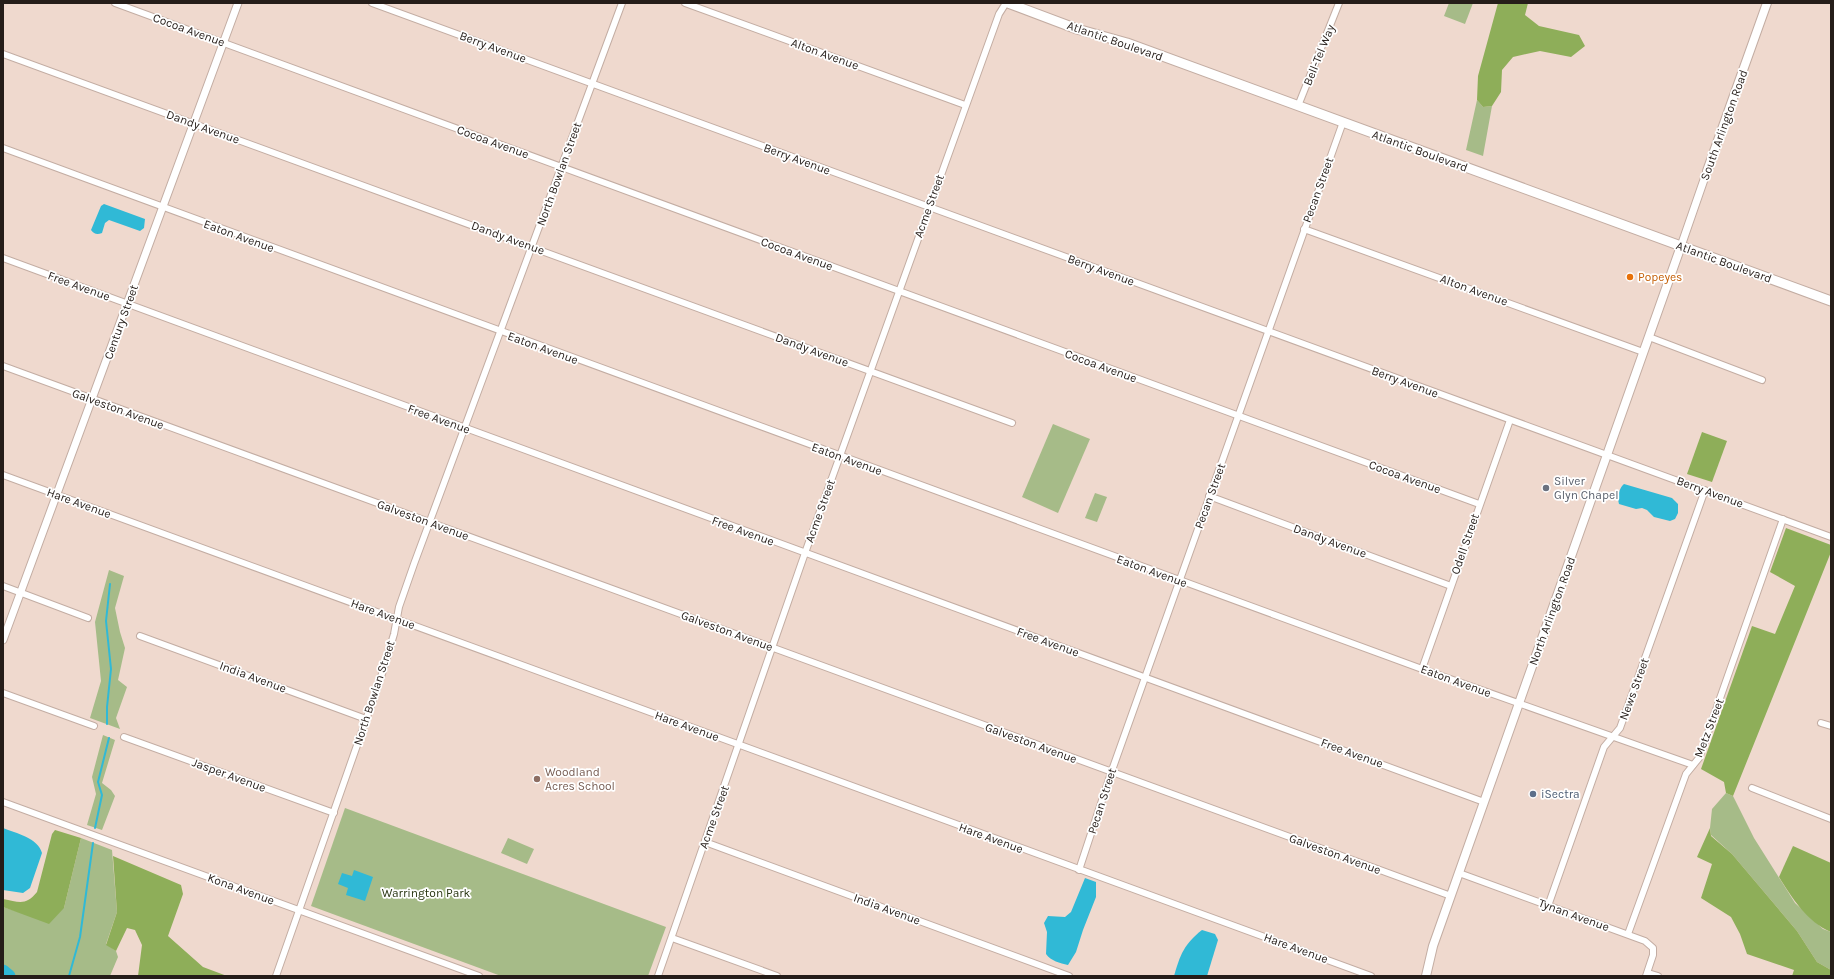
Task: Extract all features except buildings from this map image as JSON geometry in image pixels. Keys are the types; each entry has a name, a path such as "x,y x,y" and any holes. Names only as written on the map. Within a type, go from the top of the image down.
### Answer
{"main road":[{"name":"Atlantic Boulevard","path":"1007,3 1077,29 1114,39 1831,301"},
{"name":"South Arlington Road","path":"1707,171 1768,3"},
{"name":"North Arlington Road","path":"1426,976 1433,946 1681,246"}],"street":[{"name":"Cocoa Avenue","path":"115,3 898,292 1479,504"},
{"name":"Century Street","path":"3,640 238,3"},
{"name":"Berry Avenue","path":"372,3 1268,332 1831,536"},
{"name":"North Bowlan Street","path":"276,976 366,719 394,634 399,607 429,522 622,3"},
{"name":"Alton Avenue","path":"685,3 965,105"},
{"name":"Acme Street","path":"658,976 805,553 965,105 999,14 1007,3"},
{"name":"Bell-Tel Way","path":"1298,106 1339,3"},
{"name":"Dandy Avenue","path":"3,54 1012,423"},
{"name":"Pecan Street","path":"1079,870 1111,772 1146,678 1209,496 1343,122"},
{"name":"Eaton Avenue","path":"3,148 840,457 1422,669 1693,765"},
{"name":"South Arlington Road","path":"1681,246 1707,171"},
{"name":"Alton Avenue","path":"1304,229 1643,352"},
{"name":"Free Avenue","path":"3,258 1484,802"},
{"path":"1649,337 1762,380"},
{"name":"Galveston Avenue","path":"3,366 92,400 1451,896"},
{"name":"Odell Street","path":"1422,669 1479,504 1510,420"},
{"name":"Hare Avenue","path":"3,475 1371,976"},
{"name":"News Street","path":"1548,906 1604,747 1620,728 1705,490"},
{"name":"Dandy Avenue","path":"1209,496 1451,586"},
{"name":"Metz Street","path":"1628,934 1686,774 1699,758 1784,519"},
{"path":"3,586 88,618"},
{"name":"India Avenue","path":"140,636 366,719"},
{"path":"3,693 94,726"},
{"path":"1821,723 1831,726"},
{"name":"Jasper Avenue","path":"124,737 334,813"},
{"path":"1752,788 1831,819"},
{"name":"Kona Avenue","path":"3,802 479,976"},
{"name":"India Avenue","path":"705,842 1069,976"},
{"name":"Tynan Avenue","path":"1459,873 1644,941 1653,948 1653,955 1647,974 1658,976"},
{"path":"672,938 777,976"}],"green space":[{"path":"1449,3 1473,3 1465,24 1444,16"},
{"path":"1498,3 1528,3 1525,15 1539,26 1579,35 1585,46 1571,57 1540,51 1513,57 1502,70 1501,92 1492,106 1483,107 1477,100 1478,76"},
{"path":"1477,100 1483,107 1492,106 1483,156 1466,150"},
{"path":"1053,424 1090,439 1058,513 1022,497"},
{"path":"1702,432 1727,441 1712,482 1687,474"},
{"path":"1095,493 1107,497 1097,522 1085,518"},
{"path":"1786,528 1831,545 1831,552 1733,796 1726,793 1724,782 1701,769 1752,626 1775,634 1795,586 1770,572"},
{"path":"109,570 124,576 115,608 125,648 118,680 127,687 116,718 120,729 90,718 101,681 95,622"},
{"path":"103,735 115,740 102,783 111,790 115,796 102,830 87,825 96,794 92,777"},
{"path":"1726,793 1733,796 1754,838 1795,903 1823,929 1831,932 1831,970 1817,962 1797,931 1732,854 1711,835 1710,828 1712,809"},
{"name":"Warrington Park","path":"345,808 666,927 648,976 501,976 311,906"},
{"path":"1710,828 1711,836 1732,854 1797,931 1817,962 1831,970 1831,976 1792,976 1794,970 1747,954 1740,934 1731,917 1701,898 1712,864 1697,857"},
{"path":"55,830 81,838 64,908 49,924 3,907 3,899 22,902 29,899 37,892 52,834"},
{"path":"81,838 112,850 117,912 106,944 116,951 118,957 110,976 3,976 3,907 25,914 64,908"},
{"path":"508,838 534,849 527,864 501,853"},
{"path":"1793,846 1831,863 1831,932 1822,928 1807,916 1779,877"},
{"path":"113,856 181,885 183,894 168,936 203,967 227,976 138,976 142,945 135,930 127,928 116,951 106,945 117,912"}],"water":[{"path":"104,204 145,219 144,228 140,231 109,220 105,223 102,233 94,233 91,230 101,206"},
{"path":"1624,484 1672,498 1678,504 1678,513 1675,519 1670,521 1654,517 1647,510 1642,508 1636,509 1619,504 1619,493"},
{"path":"3,828 20,834 36,843 42,853 30,888 23,893 3,890"},
{"path":"354,870 373,877 365,901 346,895 348,888 338,884 342,873 352,876"},
{"path":"1085,878 1096,882 1096,897 1076,952 1068,965 1053,960 1046,954 1047,932 1044,923 1048,916 1065,917 1071,912"},
{"path":"1202,930 1215,934 1218,940 1207,976 1174,976 1178,962 1187,945"}],"waterway":[{"path":"107,724 107,707 111,669 106,621 110,584"},
{"path":"95,828 102,795 98,782 109,738"},
{"path":"69,976 80,937 93,843"},
{"path":"3,971 9,976"}],"place":[{"name":"Popeyes","path":"1630,277"},
{"name":"Silver Glyn Chapel","path":"1546,488"},
{"name":"Woodland Acres School","path":"537,779"},
{"name":"iSectra","path":"1533,794"}]}
